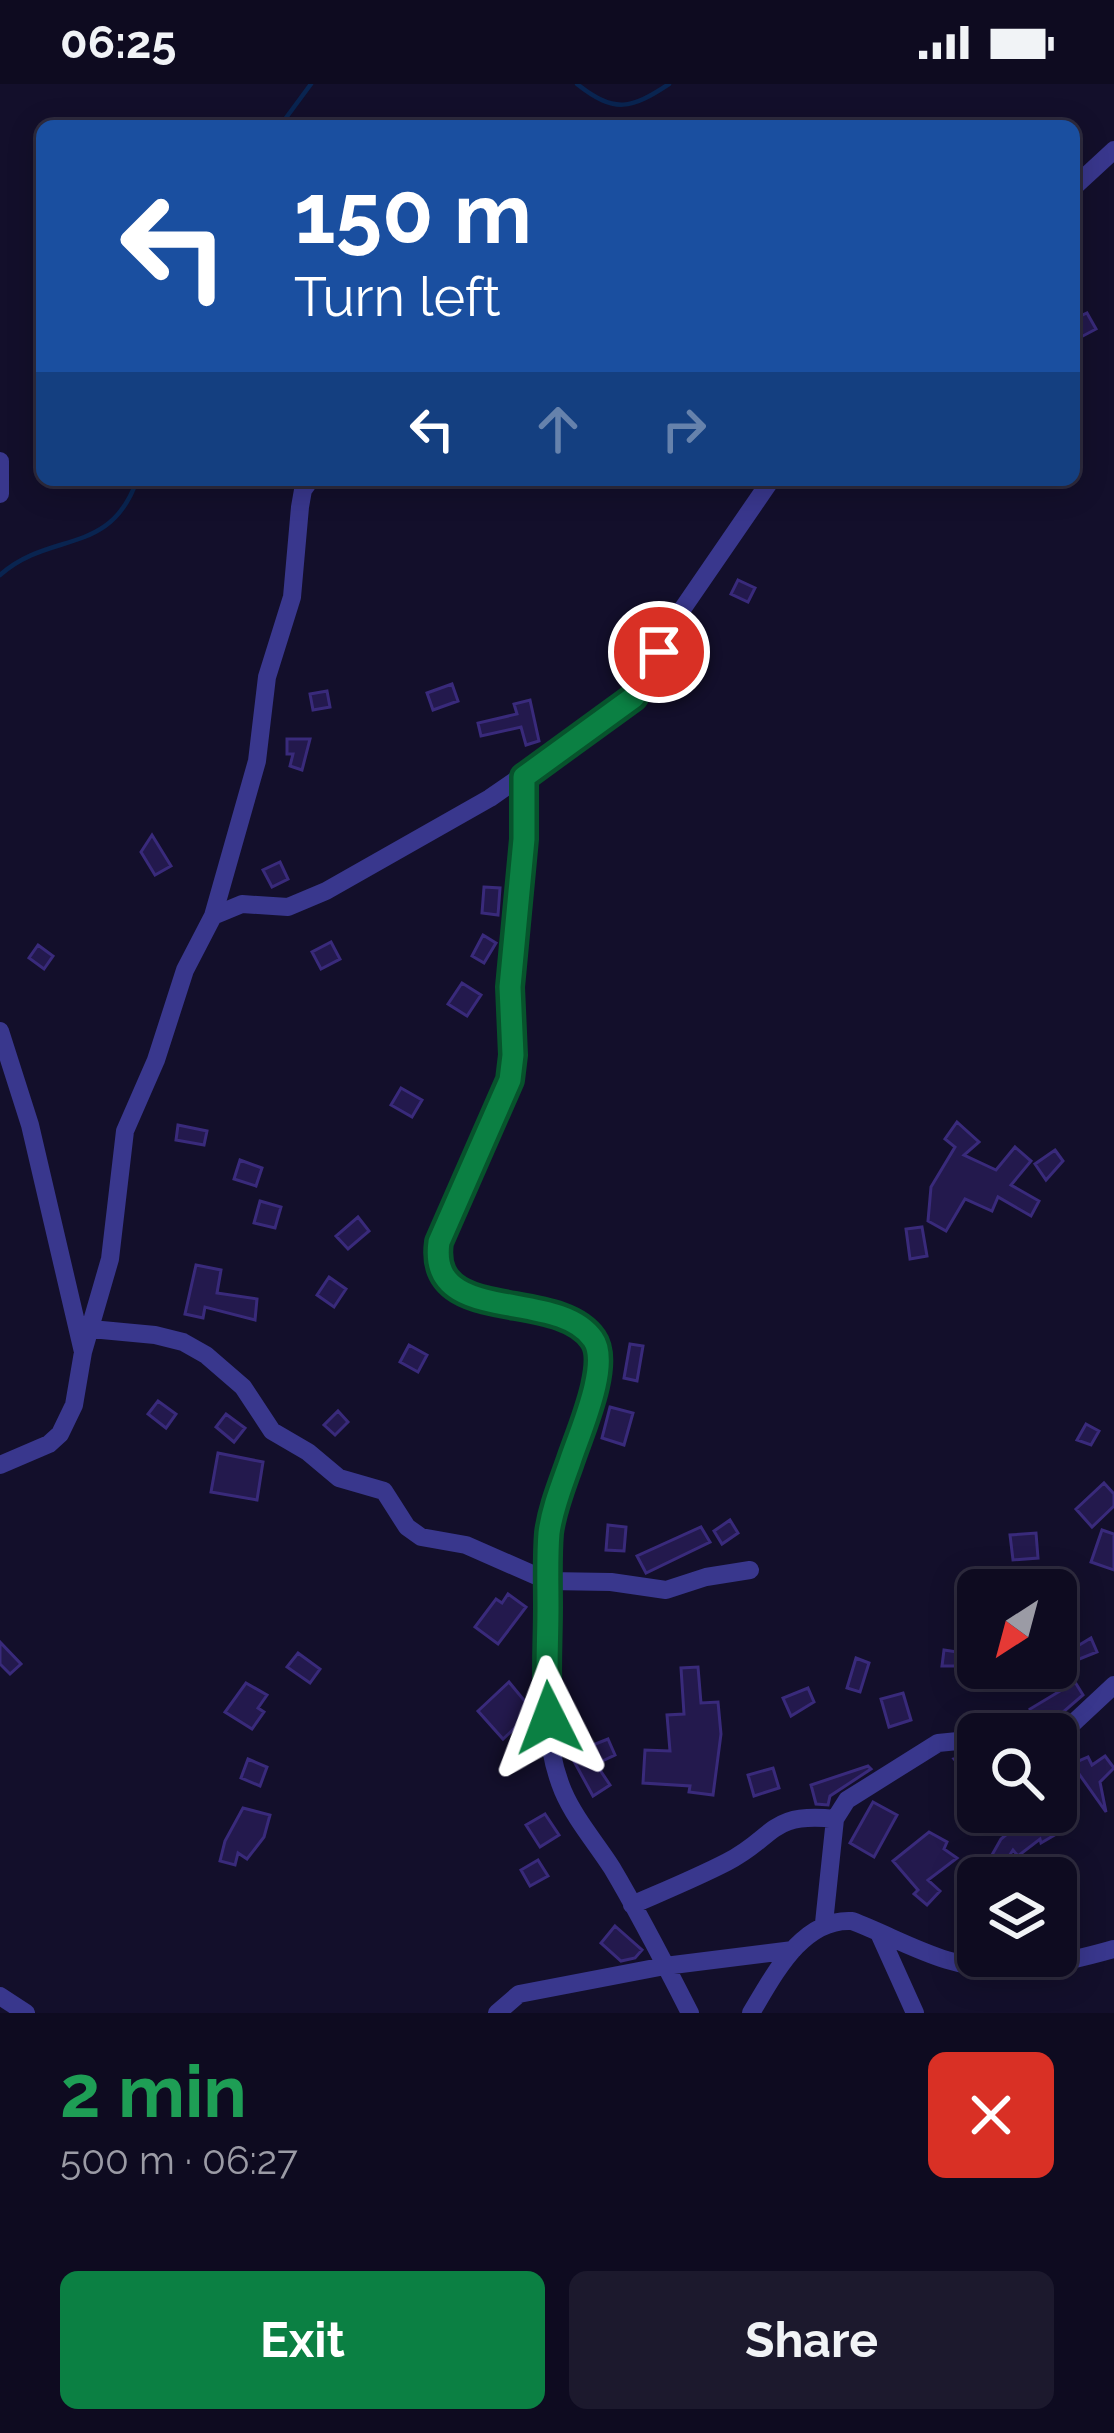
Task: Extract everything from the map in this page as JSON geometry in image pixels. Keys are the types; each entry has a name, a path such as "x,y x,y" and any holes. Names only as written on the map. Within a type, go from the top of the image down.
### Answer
{"street":[{"path":"1080,181 1114,150"},
{"path":"0,461 0,494"},
{"path":"0,1465 49,1444 60,1434 74,1405 83,1352 110,1259 125,1131 156,1060 185,970 213,916 257,761 267,677 292,597 306,486"},
{"path":"213,916 242,904 288,907 305,901 524,777 634,697 681,611 767,486"},
{"path":"524,777 524,839 510,987 510,1080 439,1242 436,1259 441,1275 456,1289 478,1299 562,1317 592,1336 598,1350 590,1404 549,1532 546,1689 555,1766 570,1806 632,1905 690,2013"},
{"path":"0,1031 30,1125 83,1352"},
{"path":"91,1329 183,1342 206,1355 242,1388 284,1441 308,1452 339,1478 384,1491 414,1534 466,1545 548,1581 611,1582 666,1590 750,1570"},
{"path":"1077,1720 1114,1685"},
{"path":"824,1923 835,1819 847,1800 924,1750 957,1740"},
{"path":"632,1905 741,1855 779,1823 808,1816 835,1819"},
{"path":"751,2013 794,1950 824,1923 852,1921 950,1961 978,1966 1055,1964 1114,1949"},
{"path":"879,1933 915,2013"},
{"path":"497,2013 519,1994 665,1966 794,1950"},
{"path":"0,1996 26,2013"}],"building":[{"path":"1087,313 1096,329 1081,337 1080,334 1080,316"},
{"path":"738,580 755,588 748,602 731,594"},
{"path":"452,684 458,701 433,710 427,693"},
{"path":"327,691 330,707 313,710 310,694"},
{"path":"530,700 539,741 526,745 521,727 481,736 478,723 517,714 514,704"},
{"path":"287,739 310,739 302,770 290,766 293,754 287,754"},
{"path":"152,835 171,866 155,875 141,852"},
{"path":"280,862 288,879 272,887 263,870"},
{"path":"484,887 500,888 498,915 482,913"},
{"path":"483,935 496,943 484,963 472,956"},
{"path":"331,942 340,959 321,969 312,952"},
{"path":"38,945 53,956 44,969 29,958"},
{"path":"462,983 481,995 467,1016 448,1004"},
{"path":"401,1088 422,1100 412,1117 391,1105"},
{"path":"957,1122 979,1142 964,1155 996,1170 1015,1147 1031,1161 1011,1185 1039,1201 1031,1216 998,1197 992,1211 965,1199 946,1231 928,1221 931,1187 955,1147 945,1139"},
{"path":"178,1125 207,1131 204,1145 176,1140"},
{"path":"1055,1150 1063,1161 1046,1180 1035,1164"},
{"path":"240,1160 262,1168 256,1186 234,1179"},
{"path":"260,1201 281,1207 275,1228 254,1223"},
{"path":"358,1217 369,1231 348,1249 336,1236"},
{"path":"922,1227 927,1256 910,1259 906,1229"},
{"path":"196,1265 221,1270 217,1293 257,1299 255,1320 205,1307 203,1318 185,1314"},
{"path":"329,1277 346,1289 334,1307 317,1295"},
{"path":"630,1344 643,1346 637,1381 624,1378"},
{"path":"409,1345 427,1355 418,1372 400,1362"},
{"path":"158,1401 176,1414 166,1428 148,1414"},
{"path":"610,1407 633,1413 624,1445 602,1438"},
{"path":"338,1411 348,1422 335,1435 324,1425"},
{"path":"226,1414 245,1428 234,1442 216,1427"},
{"path":"1086,1424 1099,1431 1091,1445 1077,1440"},
{"path":"218,1453 263,1462 257,1500 211,1492"},
{"path":"1104,1483 1114,1494 1114,1506 1092,1527 1076,1509"},
{"path":"730,1520 738,1533 722,1544 714,1531"},
{"path":"608,1525 626,1527 624,1551 606,1550"},
{"path":"701,1527 710,1542 646,1573 637,1556"},
{"path":"1102,1530 1114,1534 1114,1570 1091,1562"},
{"path":"1036,1533 1038,1558 1013,1560 1010,1535"},
{"path":"508,1594 526,1607 498,1644 475,1627 496,1599 502,1603"},
{"path":"1091,1638 1097,1652 1077,1660 1077,1646"},
{"path":"0,1642 21,1664 10,1674 0,1664"},
{"path":"944,1650 957,1652 957,1666 942,1666"},
{"path":"298,1653 320,1669 310,1683 287,1667"},
{"path":"856,1658 869,1663 860,1692 847,1688"},
{"path":"698,1667 701,1703 718,1702 721,1734 713,1795 689,1792 690,1786 643,1783 645,1750 670,1751 667,1715 684,1714 681,1668"},
{"path":"509,1682 533,1711 503,1739 478,1711"},
{"path":"246,1683 267,1695 258,1708 264,1712 252,1729 225,1712"},
{"path":"1077,1685 1083,1695 1062,1713 1032,1713 1030,1709"},
{"path":"808,1688 814,1702 791,1716 783,1698"},
{"path":"903,1693 911,1720 889,1727 881,1699"},
{"path":"608,1739 615,1755 596,1764 610,1785 593,1796 570,1754"},
{"path":"1105,1756 1114,1768 1100,1782 1106,1812 1077,1771 1077,1762 1088,1757 1092,1765"},
{"path":"248,1759 267,1767 260,1786 241,1778"},
{"path":"868,1766 871,1769 830,1796 828,1805 816,1804 811,1785"},
{"path":"773,1768 779,1788 754,1796 748,1775"},
{"path":"873,1802 897,1815 874,1857 850,1843"},
{"path":"243,1808 270,1815 264,1837 247,1859 238,1853 235,1865 220,1861 225,1841"},
{"path":"545,1814 559,1835 540,1847 526,1825"},
{"path":"929,1832 947,1842 944,1849 957,1858 928,1880 940,1891 927,1905 893,1861"},
{"path":"1008,1833 1058,1833 1041,1843 1040,1839 1018,1856 1013,1850 1008,1857 991,1857"},
{"path":"538,1860 548,1876 530,1886 521,1870"},
{"path":"615,1926 642,1950 635,1958 621,1961 601,1943"}],"waterway":[{"path":"284,120 311,84"},
{"path":"577,84 602,100 623,105 669,84"},
{"path":"0,575 19,561 95,532 111,521 134,486"}],"route":[{"path":"549,1718 545,1666 549,1532 590,1404 598,1350 592,1336 562,1317 478,1299 456,1289 441,1275 436,1259 439,1242 510,1080 510,987 524,839 524,777 634,697 659,652"}]}
